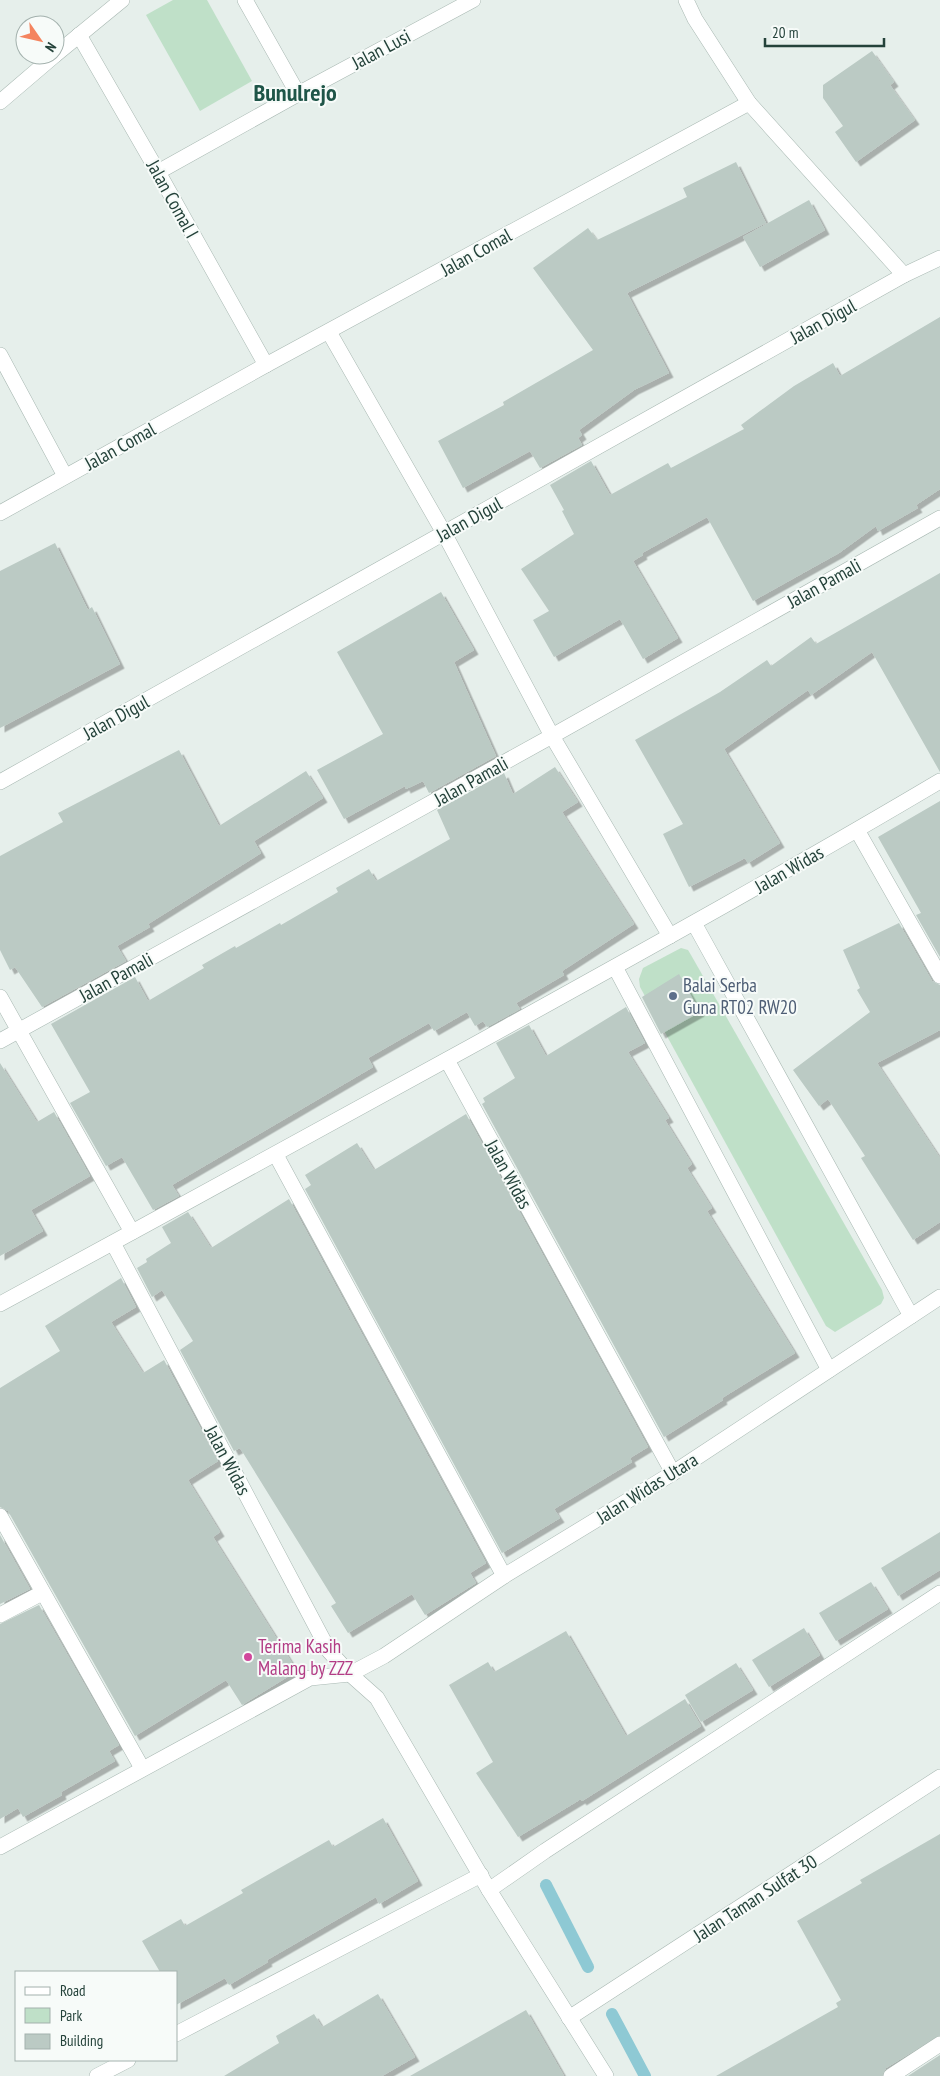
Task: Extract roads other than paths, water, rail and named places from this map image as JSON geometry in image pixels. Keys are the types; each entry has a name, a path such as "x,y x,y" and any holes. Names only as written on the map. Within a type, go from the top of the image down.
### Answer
{"street":[{"path":"65,46 122,0"},
{"path":"245,0 298,94"},
{"name":"Jalan Lusi","path":"158,172 472,0"},
{"path":"686,0 695,19 750,103 904,275"},
{"name":"Jalan Comal I","path":"78,35 158,172 266,365"},
{"path":"0,102 43,65"},
{"name":"Jalan Comal","path":"0,513 266,365 750,103"},
{"name":"Jalan Digul","path":"0,782 904,275 940,258"},
{"path":"329,332 444,533 552,736 670,936"},
{"path":"0,355 66,476"},
{"name":"Jalan Pamali","path":"0,1042 940,518"},
{"name":"Jalan Widas","path":"0,1304 276,1155 615,967 940,781"},
{"path":"857,830 940,976"},
{"path":"694,923 911,1316"},
{"path":"615,967 829,1370"},
{"path":"0,997 132,1232"},
{"name":"Jalan Widas","path":"447,1060 673,1473"},
{"path":"276,1155 504,1576"},
{"name":"Jalan Widas","path":"113,1243 329,1650 350,1674 377,1698 489,1890 606,2076"},
{"name":"Jalan Widas Utara","path":"350,1674 384,1656 504,1576 673,1473 940,1297"},
{"path":"0,1516 142,1768"},
{"path":"0,1616 42,1593"},
{"path":"489,1890 545,1851 940,1593"},
{"path":"0,1847 310,1678 350,1674"},
{"name":"Jalan Taman Sulfat 30","path":"569,2018 940,1777"},
{"path":"178,2033 481,1876"},
{"path":"891,2076 940,2044"},
{"path":"97,2076 126,2061"}],"waterway":[{"path":"546,1885 588,1967"},
{"path":"612,2014 645,2076"}],"place":[{"name":"Balai Serba Guna RT02 RW20","path":"673,996"},
{"name":"Terima Kasih Malang by ZZZ","path":"248,1657"}],"district":[{"name":"Bunulrejo","path":"295,93"}]}
